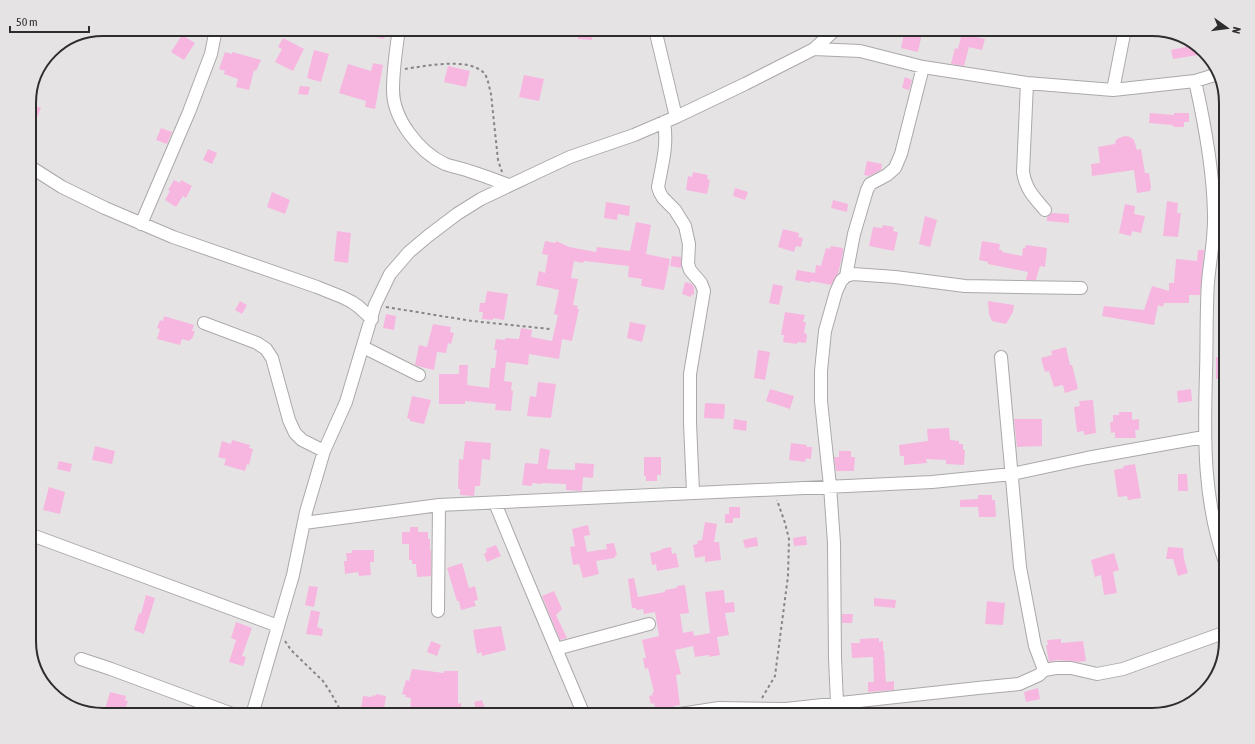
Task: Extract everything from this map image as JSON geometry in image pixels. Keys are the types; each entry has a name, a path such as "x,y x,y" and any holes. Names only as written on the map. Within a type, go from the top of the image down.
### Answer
{"street":[{"path":"141,224 189,112 211,54 215,36"},
{"path":"398,36 393,91 396,106 408,132 422,148 445,163 509,186"},
{"path":"657,36 676,117"},
{"path":"254,708 293,575 306,512 324,451 346,402 375,305 390,274 409,252 428,236 457,214 481,199 570,157 634,135 676,117 814,49 828,36"},
{"path":"1113,90 1124,36"},
{"path":"814,49 860,52 923,67 1027,83 1113,90 1195,81 1213,76"},
{"path":"846,276 854,234 867,190 870,184 887,175 895,168 901,154 923,67"},
{"path":"1195,81 1211,160 1214,214 1213,241 1208,282 1204,437 1211,512 1219,546"},
{"path":"1027,83 1023,172 1024,182 1028,190 1045,210"},
{"path":"664,122 666,133 665,148 658,187 663,198 676,210 685,226 689,244 688,264 690,270 701,283 704,291 690,374 690,423 693,492"},
{"path":"36,170 62,187 141,224 173,237 342,297 359,307 372,319"},
{"path":"1213,241 1219,242"},
{"path":"837,703 834,543 830,486 821,401 825,331 836,292 841,281 846,276 853,274 866,274 965,286 1081,288"},
{"path":"204,323 257,343 266,349 272,358 289,420 295,433 302,440 324,451"},
{"path":"363,347 419,375"},
{"path":"1001,358 1020,567 1035,646 1044,670"},
{"path":"304,523 439,505 932,482 1012,474 1087,458 1204,437"},
{"path":"495,503 581,708"},
{"path":"438,611 439,505"},
{"path":"36,537 278,626"},
{"path":"556,649 649,624"},
{"path":"719,708 786,708 1019,684 1039,675 1044,670 1056,668 1071,668 1097,674 1123,669 1219,635"},
{"path":"81,659 216,708"}],"path":[{"path":"394,70 451,64 472,66 484,73 491,94 498,160 503,175 509,186"},
{"path":"375,305 472,321 550,329"},
{"path":"755,708 775,676 788,576 789,539 773,490"},
{"path":"278,626 288,647 323,681 339,708"}],"building":[{"path":"181,36 195,43 184,60 171,52"},
{"path":"372,36 385,36 384,39"},
{"path":"578,36 592,36 592,40 578,39"},
{"path":"904,36 921,36 918,52 901,48"},
{"path":"961,36 972,36 985,39 982,50 969,47 964,66 951,64 955,48 958,49"},
{"path":"283,38 304,49 293,71 275,62 282,49 278,47"},
{"path":"1188,47 1198,55 1173,59 1171,50"},
{"path":"314,50 329,54 321,82 307,78"},
{"path":"225,52 232,54 232,52 261,60 256,71 254,70 249,90 236,87 238,79 224,74 225,71 219,69"},
{"path":"373,63 383,65 375,109 365,107 366,101 339,93 348,64 371,71"},
{"path":"448,66 470,71 466,87 444,82"},
{"path":"524,75 544,79 539,101 519,97"},
{"path":"905,77 912,80 909,90 902,88"},
{"path":"300,86 310,87 308,95 298,94"},
{"path":"36,106 41,108 36,120"},
{"path":"1150,113 1174,115 1174,113 1189,113 1189,122 1184,122 1184,127 1173,127 1173,125 1149,123"},
{"path":"161,128 172,132 167,144 156,140"},
{"path":"1125,136 1134,140 1137,150 1141,149 1145,173 1149,173 1151,187 1150,191 1137,193 1134,170 1092,176 1091,164 1100,163 1098,147 1115,144 1116,140"},
{"path":"1218,136 1219,136 1219,164"},
{"path":"208,149 217,153 212,164 203,160"},
{"path":"867,161 882,164 881,170 869,176 864,175"},
{"path":"693,172 708,175 707,179 710,180 707,194 686,190 688,176 692,177"},
{"path":"174,180 180,183 181,180 192,186 186,198 183,196 176,207 165,200 170,191 168,190"},
{"path":"735,188 748,192 745,200 733,196"},
{"path":"272,192 290,200 285,214 267,207"},
{"path":"833,200 848,204 847,212 831,208"},
{"path":"1167,201 1178,203 1177,213 1181,213 1178,237 1163,236"},
{"path":"606,202 630,206 629,216 618,214 617,220 604,218"},
{"path":"1125,204 1135,206 1134,214 1145,216 1141,233 1132,231 1131,236 1119,233"},
{"path":"1052,213 1069,214 1069,223 1047,221 1047,217"},
{"path":"925,216 937,220 930,247 919,244"},
{"path":"636,222 651,225 646,254 670,259 664,290 641,286 642,279 628,277 629,266 574,261 571,278 578,279 573,305 578,306 577,309 579,309 572,341 562,339 559,359 529,354 528,365 506,362 504,381 512,382 511,390 513,391 511,411 495,410 496,404 465,401 465,404 439,404 439,374 459,374 459,365 468,365 467,385 489,388 491,368 495,368 497,350 494,350 496,339 519,339 521,328 532,330 531,337 552,341 558,315 554,314 559,290 536,285 539,271 545,273 548,255 542,254 545,241 555,243 556,241 569,247 596,252 597,247 630,251"},
{"path":"883,225 894,227 893,231 898,232 894,251 869,246 873,227 882,228"},
{"path":"783,229 799,233 798,237 803,238 801,247 796,246 794,252 778,247"},
{"path":"337,231 351,233 348,263 334,261"},
{"path":"982,241 1000,244 999,250 1002,250 1002,252 1022,256 1023,248 1025,248 1026,245 1047,248 1045,267 1040,266 1036,280 1026,280 1028,272 988,264 988,262 979,260"},
{"path":"831,246 843,248 843,252 838,274 831,285 811,281 810,283 795,280 797,270 815,273 816,265 821,266 826,248 830,249"},
{"path":"1198,250 1204,250 1200,295 1189,295 1189,303 1164,303 1163,307 1158,305 1154,325 1102,316 1104,306 1144,310 1152,286 1169,291 1169,283 1174,283 1176,259 1197,261"},
{"path":"672,256 681,257 681,268 670,266"},
{"path":"685,282 692,284 694,287 694,295 692,294 691,297 682,294"},
{"path":"773,284 783,286 779,305 769,303"},
{"path":"487,291 508,294 504,320 493,318 493,320 482,319 483,312 479,312 480,303 485,303"},
{"path":"240,301 247,305 242,314 235,310"},
{"path":"988,301 1014,305 1013,312 1006,324 992,321 989,314"},
{"path":"785,312 805,315 803,322 806,322 804,333 807,334 806,343 797,342 797,344 783,342 784,335 781,335"},
{"path":"386,314 396,316 394,330 383,328"},
{"path":"164,316 194,325 192,331 195,331 192,339 190,339 190,341 182,339 180,345 157,339 160,329 157,328 160,320 163,321"},
{"path":"630,322 646,325 642,342 627,338"},
{"path":"433,324 451,327 450,332 454,333 451,344 448,343 446,353 437,352 434,370 415,365 419,345 427,347"},
{"path":"1066,347 1078,389 1065,393 1063,385 1054,387 1049,371 1045,372 1041,358 1052,355 1051,351"},
{"path":"758,350 770,352 765,380 754,378"},
{"path":"1216,357 1219,357 1219,379 1216,379"},
{"path":"538,382 556,384 551,418 527,416 530,396 536,397"},
{"path":"770,389 794,396 790,409 766,401"},
{"path":"1191,389 1192,401 1178,403 1177,391"},
{"path":"412,396 431,400 424,424 410,421 410,419 407,418"},
{"path":"1093,400 1096,433 1084,435 1084,431 1077,432 1074,407 1080,406 1079,401"},
{"path":"705,403 725,404 724,419 704,418"},
{"path":"1119,412 1132,412 1132,420 1139,419 1139,430 1135,430 1136,438 1115,438 1115,432 1111,433 1110,422 1113,422 1113,415 1119,415"},
{"path":"734,419 747,421 746,431 733,429"},
{"path":"1014,419 1042,419 1042,446 1017,447"},
{"path":"949,428 950,440 959,441 959,444 963,444 963,450 965,450 964,465 946,464 946,460 926,459 927,463 904,465 904,456 900,456 899,445 928,441 927,429"},
{"path":"232,440 250,445 249,448 253,449 249,465 247,464 245,471 224,465 226,459 218,457 222,441 231,444"},
{"path":"465,441 491,443 490,460 482,459 480,486 475,486 474,496 460,495 460,489 458,489 459,459 463,460"},
{"path":"791,443 812,447 811,459 806,458 805,462 789,460"},
{"path":"95,446 115,451 112,464 92,460"},
{"path":"540,448 550,450 547,469 575,470 575,463 594,464 593,478 583,477 582,491 566,490 566,484 532,483 532,486 522,485 525,463 538,464"},
{"path":"839,451 851,451 851,457 855,457 854,471 836,471 834,457 839,457"},
{"path":"644,457 661,457 661,475 657,475 657,481 646,481 646,476 644,476"},
{"path":"59,461 72,464 70,472 57,469"},
{"path":"1135,464 1141,498 1128,500 1127,496 1118,497 1114,470 1124,468 1123,466"},
{"path":"1178,474 1187,474 1188,491 1178,491"},
{"path":"49,487 65,492 60,514 43,510"},
{"path":"978,495 992,495 992,500 995,500 996,517 979,517 978,507 960,507 960,500 978,499"},
{"path":"729,507 740,507 740,518 733,518 733,523 725,523 725,514 729,514"},
{"path":"705,522 717,524 714,542 719,542 721,560 705,562 705,556 695,558 693,545 698,544 697,541 702,540"},
{"path":"588,525 590,535 584,536 587,552 607,549 606,544 614,543 617,555 615,558 596,561 599,574 583,578 579,564 573,565 570,547 575,546 572,529"},
{"path":"410,527 418,527 418,532 428,532 431,550 431,576 417,577 416,564 412,564 412,560 409,560 409,544 402,544 402,532 410,532"},
{"path":"806,536 807,545 794,546 793,538"},
{"path":"757,537 758,546 745,548 743,540"},
{"path":"496,545 501,556 487,562 484,554 487,552 486,549"},
{"path":"671,547 672,554 676,553 679,567 657,571 656,564 652,565 650,553"},
{"path":"1168,547 1183,548 1188,573 1178,576 1173,559 1166,559"},
{"path":"352,550 374,550 374,562 370,562 371,575 359,576 358,572 345,574 344,561 347,561 346,553 352,553"},
{"path":"1114,553 1119,570 1113,572 1117,593 1104,595 1101,575 1095,577 1091,560"},
{"path":"462,563 469,588 475,586 478,600 474,601 476,606 461,610 447,568"},
{"path":"634,578 638,597 665,592 665,590 685,585 689,613 680,614 683,633 693,631 694,636 710,633 705,592 724,590 725,603 734,602 735,612 725,613 729,635 717,637 720,655 695,657 693,646 675,650 681,674 676,675 680,705 672,708 655,708 654,703 651,704 649,696 653,695 652,693 654,692 648,668 645,669 643,658 646,658 642,640 659,636 655,612 644,614 643,609 636,610 636,608 632,608 628,579"},
{"path":"309,586 318,587 314,607 305,605"},
{"path":"554,591 562,609 556,615 567,638 560,640 542,596"},
{"path":"146,595 155,598 144,634 134,630 139,613 141,614"},
{"path":"874,598 896,600 895,608 874,606"},
{"path":"987,601 1005,603 1003,625 985,624"},
{"path":"311,610 320,612 317,627 323,629 322,636 306,634"},
{"path":"842,614 853,614 852,623 842,623"},
{"path":"236,622 252,628 242,656 246,657 243,666 229,662 236,640 231,638"},
{"path":"501,626 506,650 482,656 481,652 477,654 473,630"},
{"path":"879,638 879,642 883,641 886,682 894,681 894,690 868,692 868,682 874,682 873,657 852,658 851,643 860,643 860,639"},
{"path":"1061,639 1061,643 1083,641 1086,661 1078,662 1056,660 1049,662 1046,645 1048,645 1047,640"},
{"path":"431,641 441,645 437,656 427,652"},
{"path":"412,669 444,673 444,671 458,671 458,704 461,703 461,708 410,708 411,698 405,697 406,695 402,694 406,680 409,681"},
{"path":"1038,688 1040,699 1026,702 1024,692"},
{"path":"110,692 126,696 125,700 128,701 126,708 105,708"},
{"path":"376,694 386,696 384,708 361,708 363,696 376,696"},
{"path":"482,700 485,708 476,708 474,702"}]}
